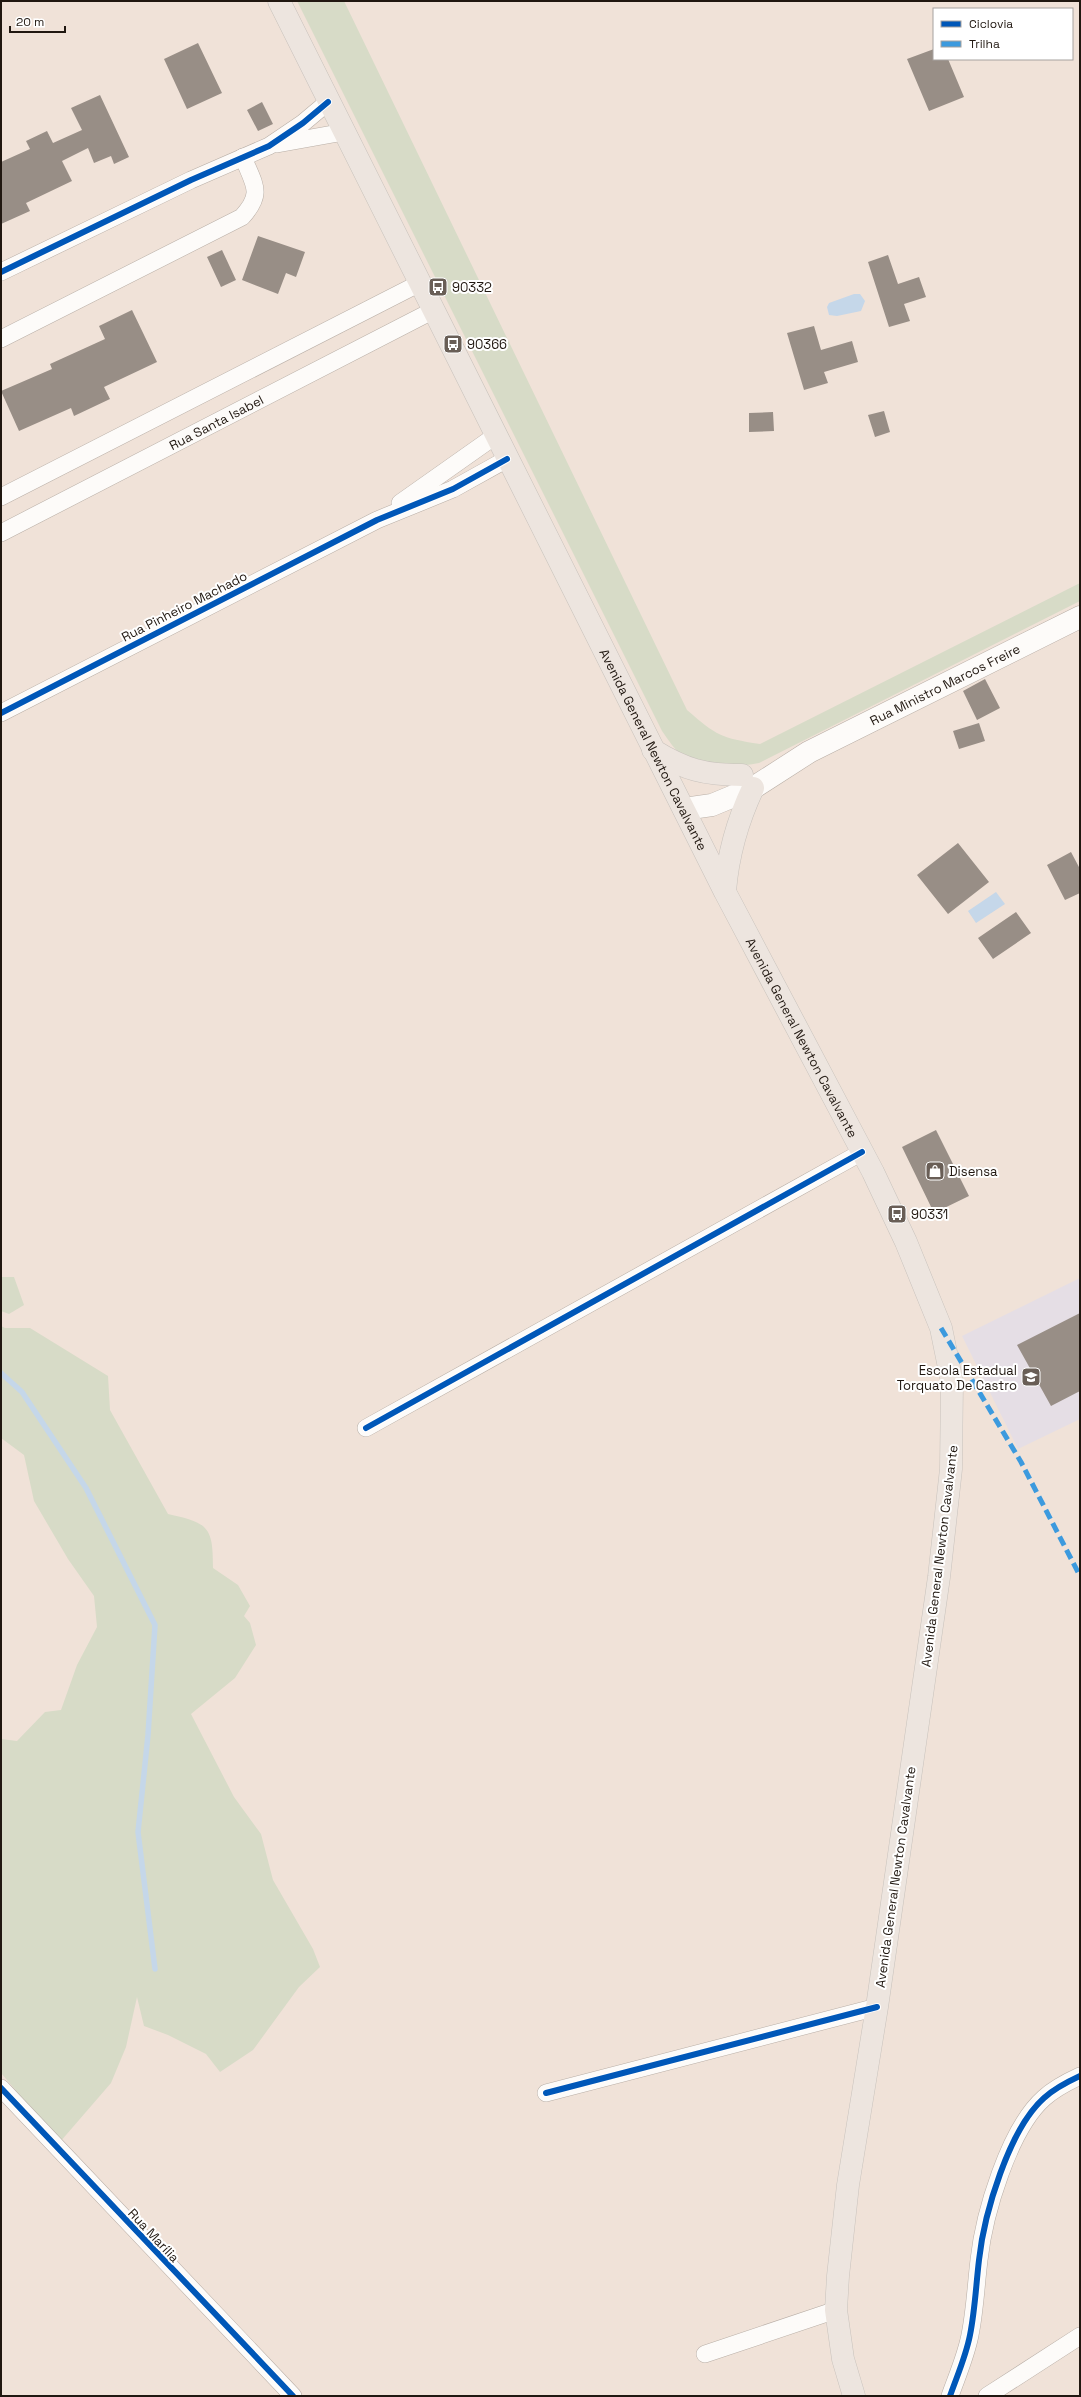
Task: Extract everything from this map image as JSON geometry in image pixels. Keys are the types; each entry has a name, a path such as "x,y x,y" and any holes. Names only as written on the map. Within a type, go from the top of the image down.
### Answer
{"main road":[{"name":"Avenida General Newton Cavalvante","path":"279,1 432,311 653,750 725,892 889,1205 941,1328 952,1382 952,1469 877,2007 848,2185 836,2310 849,2394"},
{"name":"Rua Ministro Marcos Freire","path":"684,809 712,805 747,782 1080,617"},
{"path":"653,750 685,768 747,782 727,865 725,892"}],"street":[{"path":"1,272 269,146 303,123 328,102"},
{"path":"269,146 344,132"},
{"path":"1,339 242,218 254,205 256,193 243,157"},
{"path":"1,497 420,284"},
{"name":"Rua Santa Isabel","path":"1,533 432,311"},
{"path":"377,520 495,436"},
{"path":"377,520 453,489 507,459"},
{"name":"Rua Pinheiro Machado","path":"1,712 377,520"},
{"path":"366,1428 862,1152"},
{"path":"546,2093 877,2007"},
{"path":"950,2396 970,2338 984,2232 1004,2163 1017,2136 1043,2099 1061,2085 1080,2076"},
{"name":"Rua Marília","path":"1,2088 293,2396"},
{"path":"705,2354 836,2310"},
{"path":"987,2396 1080,2336"}],"shaded area":[{"name":"Escola Estadual Torquato De Castro","path":"1080,1278 1080,1419 1018,1449 962,1336"}],"green space":[{"path":"297,1 344,1 687,710 713,731 736,740 760,744 1080,583 1080,601 759,763 740,766 712,765 694,760 678,752 662,731"},
{"path":"1,1277 14,1277 24,1305 9,1314 1,1311"},
{"path":"1,1326 5,1328 30,1328 108,1376 110,1410 168,1514 192,1520 206,1529 210,1535 212,1544 213,1568 238,1585 250,1606 244,1616 250,1623 256,1645 235,1678 191,1714 234,1797 261,1834 273,1880 313,1949 320,1967 299,1987 253,2050 220,2072 206,2054 168,2035 144,2026 137,1997 126,2047 111,2083 60,2142 1,2073 1,1739 17,1741 45,1712 61,1710 77,1665 97,1627 94,1596 68,1559 34,1501 24,1455 1,1438"}],"water":[{"path":"854,294 860,294 865,301 861,311 837,316 829,315 827,307 829,303"},
{"path":"996,892 1005,904 976,923 968,911"}],"building":[{"path":"198,43 222,93 187,109 164,59"},
{"path":"933,49 933,60 948,60 964,97 929,111 907,59"},
{"path":"100,95 129,157 114,164 111,156 94,163 88,148 62,161 72,181 26,203 30,211 1,224 1,162 30,149 26,141 47,131 53,143 82,130 71,108"},
{"path":"262,102 273,124 258,131 247,110"},
{"path":"258,236 305,252 296,277 286,273 278,294 242,280"},
{"path":"222,250 236,280 221,287 207,257"},
{"path":"888,255 898,284 919,277 926,297 904,304 910,321 889,327 868,262"},
{"path":"132,310 157,362 104,387 110,399 74,416 71,408 19,431 1,391 52,369 50,364 105,339 99,326"},
{"path":"814,326 821,350 852,341 858,362 824,372 828,383 804,390 787,333"},
{"path":"884,411 890,432 875,437 868,415"},
{"path":"773,412 774,431 749,432 749,413"},
{"path":"985,679 1000,708 977,720 963,691"},
{"path":"979,723 985,741 959,749 953,731"},
{"path":"958,843 989,882 948,914 917,875"},
{"path":"1071,852 1080,869 1080,893 1065,900 1047,865"},
{"path":"1016,912 1031,933 993,959 978,938"},
{"name":"Disensa","path":"936,1130 969,1196 934,1213 902,1147"},
{"path":"1080,1313 1080,1391 1051,1406 1017,1345"}],"waterway":[{"path":"1,1373 22,1392 86,1488 155,1625 148,1735 138,1832 155,1969"}],"marked path":[{"path":"941,1328 1021,1462 1080,1576"}],"cycle path":[{"path":"1,272 191,180 269,146 303,123 328,102"},
{"path":"1,713 377,520 453,489 507,459"},
{"path":"366,1428 862,1152"},
{"path":"546,2093 877,2007"},
{"path":"950,2396 964,2358 970,2335 982,2241 986,2220 1000,2173 1009,2151 1031,2112 1052,2091 1080,2076"},
{"path":"1,2088 293,2396"}],"place":[{"name":"90332","path":"438,287"},
{"name":"90366","path":"453,344"},
{"name":"Disensa","path":"935,1171"},
{"name":"90331","path":"897,1214"},
{"name":"Escola Estadual Torquato De Castro","path":"1031,1377"}]}
